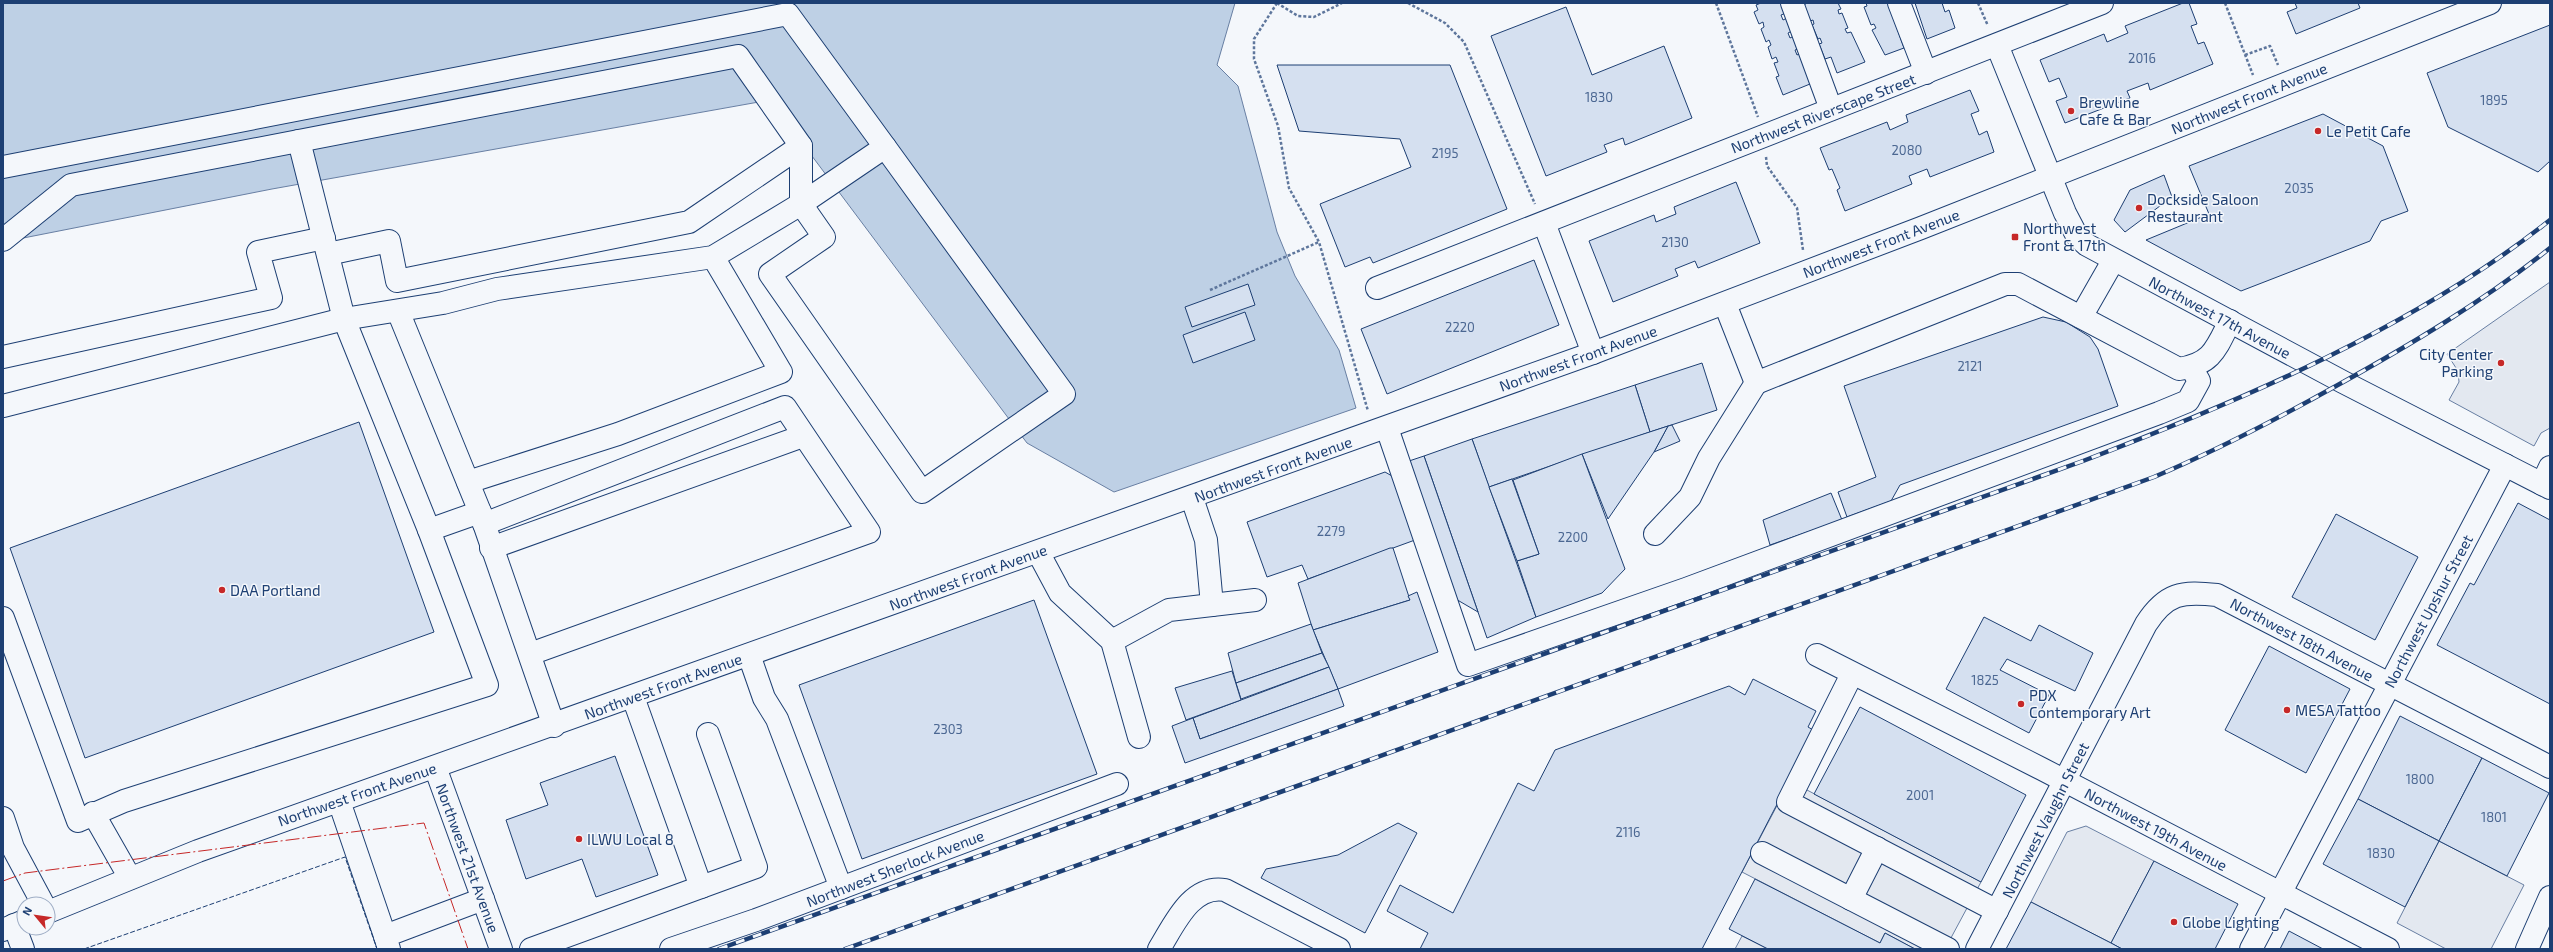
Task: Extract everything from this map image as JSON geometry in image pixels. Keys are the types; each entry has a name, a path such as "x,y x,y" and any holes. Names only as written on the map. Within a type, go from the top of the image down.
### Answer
{"street":[{"path":"1792,3 1831,109"},
{"path":"1899,3 1926,73"},
{"name":"Northwest Riverscape Street","path":"1377,288 1997,45 2060,11 2102,3"},
{"name":"Northwest Front Avenue","path":"56,909 198,851 554,726 749,655 1192,498 1725,304 2490,3"},
{"path":"3,167 788,14 1064,394 922,492 770,274 824,237 801,204 801,146 738,56 71,185 3,240"},
{"name":"Northwest 17th Avenue","path":"1997,45 2050,177 2078,236 2087,245 2114,261 2505,465 2547,480"},
{"path":"3,618 78,821 124,801 487,685 429,530 344,319 299,141"},
{"path":"3,357 271,298 258,252 389,241 397,281 689,222 801,146"},
{"path":"3,406 344,319 443,303 497,289 713,257 801,204 885,147"},
{"path":"1544,223 1593,353"},
{"path":"468,482 626,431 781,372 713,257"},
{"path":"2081,317 2114,261"},
{"path":"1655,534 1690,496 1709,458 1756,383 2005,284 2018,284 2179,369 2191,367 2208,360 2215,351 2230,321"},
{"path":"1725,304 1756,383"},
{"path":"398,311 482,518 491,548 530,654 554,726"},
{"path":"1380,430 1425,537 1468,666 1686,589 2159,414 2188,401 2199,381 2191,367"},
{"path":"429,530 482,518 785,407 803,436 869,532 530,654"},
{"path":"491,548 803,436"},
{"name":"Northwest Upshur Street","path":"2252,949 2505,465"},
{"path":"1192,498 1206,540 1212,605"},
{"path":"1038,552 1060,593 1112,641 1139,737"},
{"name":"Northwest 18th Avenue","path":"2178,595 2193,592 2217,595 2550,767"},
{"name":"Northwest Vaughn Street","path":"1978,949 2146,624 2161,604 2178,595"},
{"path":"1112,641 1169,610 1255,600"},
{"path":"749,655 764,698 777,719 841,888"},
{"name":"Northwest 19th Avenue","path":"1817,656 2065,781 2388,949"},
{"path":"1852,674 1788,802 1997,911"},
{"path":"632,697 701,887"},
{"path":"532,949 756,867 708,734"},
{"name":"Northwest 21st Avenue","path":"435,767 501,949"},
{"name":"Northwest Sherlock Avenue","path":"671,949 841,888 1117,784"},
{"path":"339,801 387,943 483,899"},
{"path":"93,814 130,878"},
{"path":"3,818 13,848 39,896"},
{"path":"1851,899 1877,848"},
{"path":"1762,853 1948,949"},
{"path":"1159,949 1197,896 1214,890 1225,890 1339,949"},
{"path":"2527,949 2550,897"},
{"path":"14,926 23,949"}],"path":[{"path":"1342,3 1314,17 1298,16 1277,3 1254,40 1254,59 1278,126 1289,188 1319,242 1380,430"},
{"path":"1408,3 1445,23 1464,42 1544,223"},
{"path":"2225,3 2248,62"},
{"path":"2245,56 2270,46 2284,84"},
{"path":"1210,290 1319,242"}],"shaded area":[{"name":"City Center Parking","path":"2550,282 2550,428 2541,433 2534,446 2449,400 2459,382 2458,371 2447,354"},
{"path":"1790,781 1981,882 1945,949 1915,949 1885,933 1880,943 1742,872"},
{"path":"2086,826 2154,861 2111,943 2031,902 2067,832"},
{"path":"2439,841 2524,885 2491,949 2446,949 2397,923"},
{"path":"1742,936 1768,949 1735,949"}],"water":[{"path":"3,3 1235,3 1217,65 1238,86 1277,232 1295,276 1339,350 1356,408 1114,492 1027,443 770,100 272,189 3,242"}],"building":[{"path":"1761,3 1782,3 1786,13 1781,15 1783,20 1787,18 1792,31 1788,33 1790,38 1794,36 1798,49 1795,50 1797,55 1801,53 1810,84 1783,95 1776,77 1779,76 1774,63 1778,62 1776,57 1772,59 1768,47 1771,45 1769,40 1766,42 1761,29 1764,27 1763,22 1759,24 1754,12 1758,10 1756,5"},
{"path":"1806,3 1838,3 1841,9 1838,10 1839,14 1842,13 1848,28 1845,29 1847,33 1851,32 1865,62 1837,73 1831,57 1825,59 1819,44 1822,43 1820,38 1818,39 1812,25 1814,24 1813,20 1810,21 1804,6"},
{"path":"1866,3 1888,3 1904,48 1885,55 1872,30 1876,28 1874,24 1871,25 1864,7 1867,6"},
{"path":"1915,3 1942,3 1945,12 1949,10 1955,28 1927,39"},
{"path":"2183,3 2189,3 2197,24 2191,26 2198,44 2204,42 2213,64 2150,90 2148,83 2127,91 2130,98 2065,123 2056,101 2067,97 2059,78 2049,82 2040,60 2104,34 2107,42 2128,33 2125,26"},
{"path":"2295,3 2358,3 2360,8 2296,34 2287,12 2297,8"},
{"path":"1566,7 1592,75 1664,46 1692,118 1625,145 1623,138 1604,145 1607,152 1546,176 1491,36"},
{"path":"2550,25 2550,161 2538,172 2448,127 2427,73"},
{"path":"1277,65 1450,65 1507,209 1373,263 1370,257 1345,267 1320,204 1411,167 1400,139 1299,131"},
{"path":"1970,90 1979,111 1971,114 1979,135 1987,131 1994,152 1930,177 1927,169 1909,176 1912,184 1845,211 1837,190 1840,188 1832,169 1829,170 1820,148 1887,122 1890,130 1908,122 1906,115"},
{"path":"2323,114 2383,146 2408,211 2381,221 2370,241 2241,291 2146,240 2209,214 2189,166"},
{"name":"Dockside Saloon Restaurant","path":"2164,175 2172,197 2125,232 2114,220 2130,190"},
{"path":"1736,182 1760,243 1698,268 1695,261 1675,269 1678,276 1613,302 1589,241 1654,215 1656,222 1676,214 1674,207"},
{"path":"1534,260 1559,325 1387,394 1361,329"},
{"path":"1248,284 1255,305 1192,327 1185,307"},
{"path":"1245,312 1255,340 1193,363 1183,335"},
{"path":"2043,317 2066,322 2090,337 2098,349 2118,406 1900,485 1891,501 1847,517 1838,492 1876,477 1844,386"},
{"path":"1702,363 1717,410 1650,432 1635,385"},
{"path":"1635,385 1650,432 1489,487 1472,439"},
{"name":"DAA Portland","path":"359,422 434,632 85,758 10,548"},
{"path":"1672,425 1680,441 1654,452 1668,426"},
{"path":"1668,426 1654,452 1608,519 1582,454"},
{"path":"1472,439 1536,617 1487,638 1424,456"},
{"path":"1582,454 1625,569 1602,593 1536,617 1517,561 1539,554 1513,480"},
{"path":"1424,456 1478,612 1454,598 1406,462"},
{"path":"1385,472 1392,476 1415,540 1308,579 1302,565 1267,577 1247,522"},
{"path":"1512,479 1539,554 1517,561 1489,487"},
{"path":"1831,493 1842,520 1770,545 1763,520"},
{"path":"2518,503 2550,520 2550,704 2437,645 2470,583 2474,585"},
{"path":"2336,514 2418,557 2375,640 2292,597"},
{"path":"1393,548 1410,600 1313,630 1298,583"},
{"path":"1417,592 1438,652 1338,689 1313,630 1410,600 1408,596"},
{"path":"1034,600 1097,774 862,859 799,685"},
{"path":"1984,617 2031,641 2039,625 2093,653 2075,691 2007,659 2000,670 2049,695 2029,733 1946,689"},
{"path":"1311,624 1322,653 1236,683 1228,653"},
{"path":"2269,646 2350,689 2306,773 2225,730"},
{"path":"1322,653 1329,667 1241,699 1236,683"},
{"path":"1329,667 1338,689 1200,739 1193,718"},
{"path":"1232,671 1241,700 1186,720 1175,688"},
{"path":"1753,679 1816,711 1808,727 1815,731 1702,949 1420,949 1428,933 1387,911 1400,885 1453,913 1518,783 1534,791 1555,750 1729,686 1745,695"},
{"path":"1338,689 1344,706 1185,763 1172,726 1193,718 1200,739"},
{"path":"1860,707 2026,795 1981,882 1814,794"},
{"path":"2400,716 2482,758 2439,841 2358,799"},
{"name":"ILWU Local 8","path":"615,756 658,875 596,897 582,859 526,879 506,820 548,805 540,783"},
{"path":"2482,758 2549,793 2507,876 2439,841"},
{"path":"2358,799 2439,841 2405,907 2323,864"},
{"path":"1398,823 1417,833 1365,933 1261,878 1266,869 1338,855"},
{"path":"2154,861 2238,904 2215,949 2122,949 2111,943"},
{"path":"1755,879 1880,943 1885,933 1915,949 1768,949 1729,929"},
{"path":"2031,902 2111,943 2122,949 2006,949"},
{"path":"2289,931 2323,949 2280,949"}],"railway":[{"path":"719,949 2083,461 2143,438 2265,386 2326,358 2385,327 2443,294 2498,259 2550,220"},
{"path":"845,949 2154,477 2201,456 2269,422 2391,355 2473,304 2550,248"}],"fence":[{"path":"84,949 345,857 377,949"}],"power":[{"path":"3,881 25,873 424,823 468,949"}],"place":[{"name":"Brewline Cafe & Bar","path":"2071,111"},
{"name":"Le Petit Cafe","path":"2318,131"},
{"name":"Dockside Saloon Restaurant","path":"2139,208"},
{"name":"Northwest Front & 17th","path":"2015,237"},
{"name":"City Center Parking","path":"2501,363"},
{"name":"DAA Portland","path":"222,590"},
{"name":"PDX Contemporary Art","path":"2021,704"},
{"name":"MESA Tattoo","path":"2287,710"},
{"name":"ILWU Local 8","path":"579,839"},
{"name":"Globe Lighting","path":"2174,922"}]}
